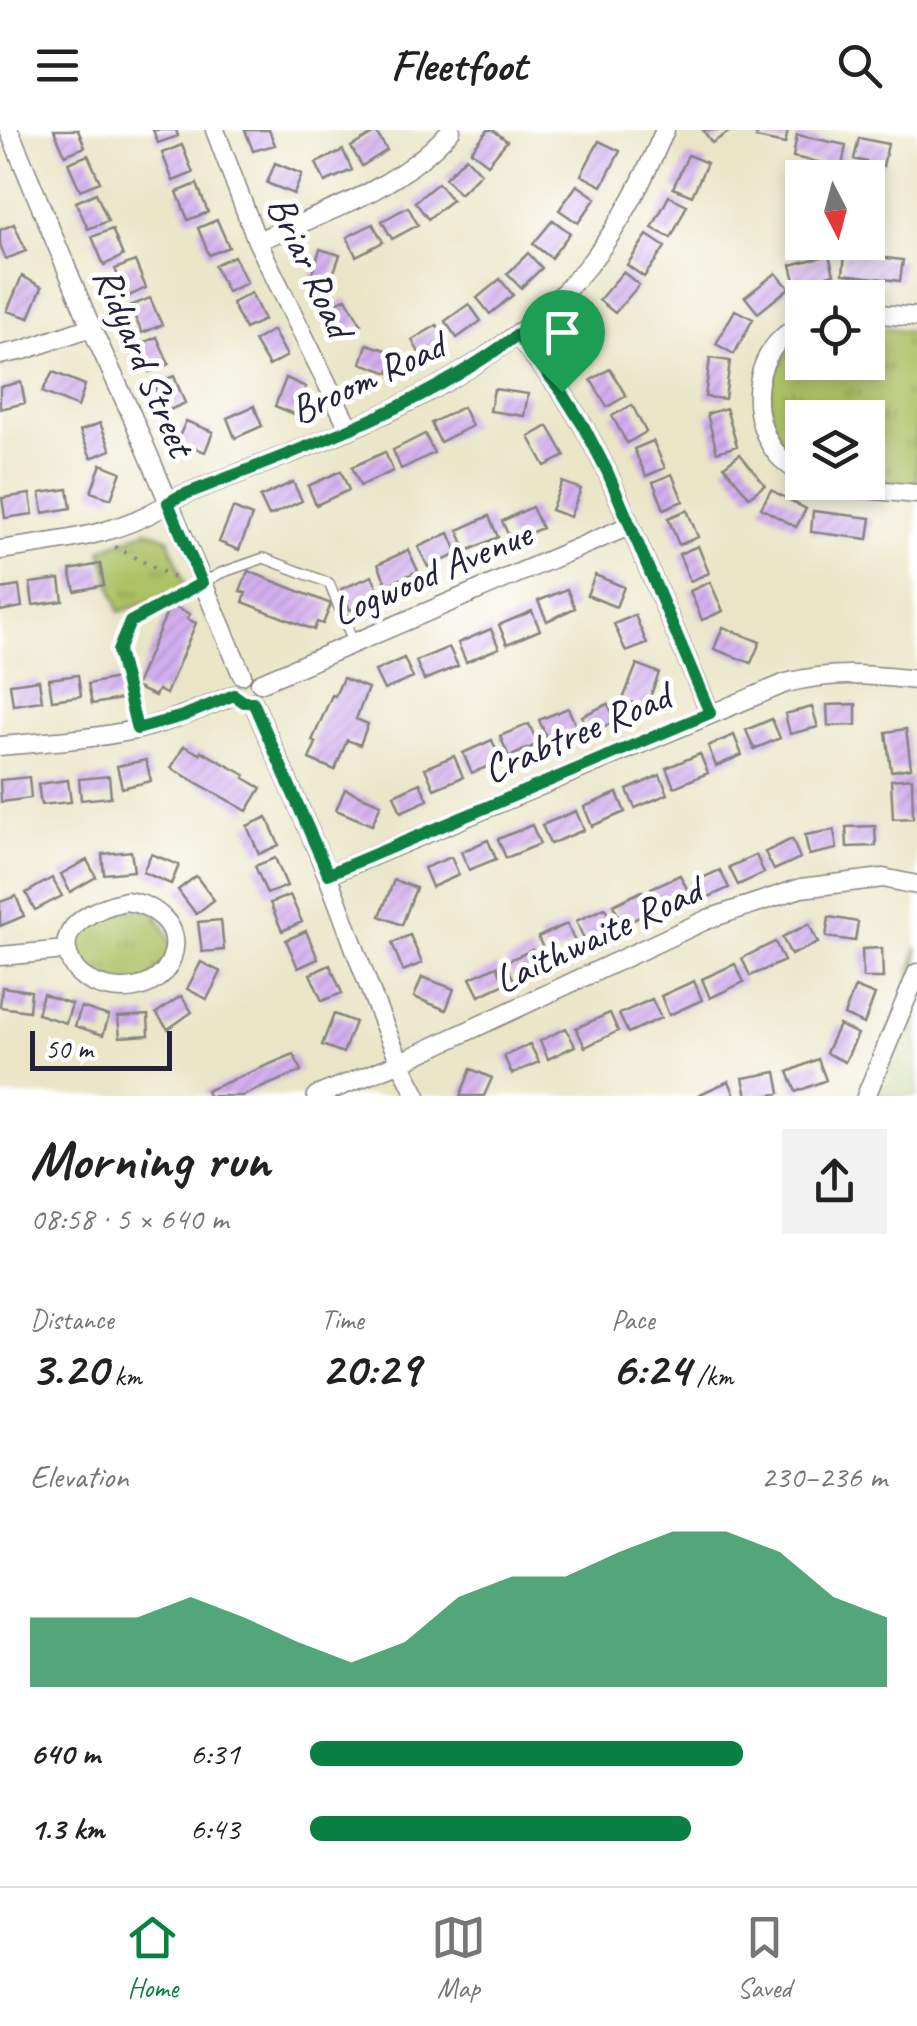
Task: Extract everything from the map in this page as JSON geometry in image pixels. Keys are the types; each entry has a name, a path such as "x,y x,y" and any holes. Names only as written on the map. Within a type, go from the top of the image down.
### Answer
{"street":[{"name":"Ridyard Street","path":"9,130 168,503 198,585 242,675"},
{"name":"Briar Road","path":"215,130 257,241 349,428"},
{"path":"257,241 370,194 431,152 451,130"},
{"name":"Broom Road","path":"0,550 93,536 114,529 178,497 430,392 482,362 555,300 590,262 640,185 665,130"},
{"path":"885,315 917,317"},
{"path":"0,355 91,327"},
{"path":"517,335 562,392 607,471 710,713"},
{"path":"785,335 766,360 756,392 762,426 785,461"},
{"path":"885,491 917,494"},
{"name":"Logwood Avenue","path":"260,683 630,526"},
{"name":"Crabtree Road","path":"328,874 786,683 821,675 857,674 917,680"},
{"path":"0,746 137,729 244,698 259,696 260,683 255,676 242,675 233,686 244,698 328,874 376,1007 417,1096"},
{"name":"Laithwaite Road","path":"316,1096 399,1063 708,918 801,888 883,878 917,885"},
{"path":"126,901 155,910 166,920 173,935 174,951 168,967 158,979 142,987 106,987 82,976 66,950 70,932 82,920 96,910 126,901"},
{"path":"0,956 66,950"},
{"path":"866,1096 917,973"}],"lane":[{"path":"130,622 221,573 264,558 329,583 354,644"},
{"path":"118,651 137,729"}],"path":[{"path":"93,536 198,585"}],"green space":[{"path":"885,328 917,333 917,485 885,481 885,400 785,400 785,446 772,419 770,401 785,356 785,380 885,380"},
{"path":"147,530 168,538 187,590 119,612 101,550"},
{"path":"96,910 155,910 175,951 142,987 82,976 71,932"},
{"path":"917,947 917,1096 867,1096 900,1019"}],"building":[{"path":"54,130 78,130 85,147 65,155"},
{"path":"153,130 176,130 178,136 158,143"},
{"path":"245,130 269,130 275,145 253,151"},
{"path":"488,130 507,141 488,164 471,151"},
{"path":"703,130 732,130 712,143"},
{"path":"757,130 788,130 785,144 756,138"},
{"path":"376,132 387,150 362,166 351,147"},
{"path":"797,135 846,145 843,160 793,157"},
{"path":"859,138 888,144 884,160 854,159"},
{"path":"599,141 620,151 602,186 581,175"},
{"path":"182,145 193,173 173,181 162,153"},
{"path":"343,150 352,170 325,182 316,163"},
{"path":"88,155 100,182 80,190 68,163"},
{"path":"688,155 707,163 692,196 673,188"},
{"path":"466,157 481,173 460,194 445,178"},
{"path":"275,163 302,174 294,194 267,183"},
{"path":"438,183 452,200 428,219 415,202"},
{"path":"197,184 208,212 188,220 177,192"},
{"path":"577,185 596,198 578,223 559,210"},
{"path":"96,193 108,221 88,229 76,202"},
{"path":"669,196 687,205 671,238 652,228"},
{"path":"408,207 418,225 392,239 382,221"},
{"path":"217,220 229,247 209,255 198,228"},
{"path":"553,220 570,233 551,258 533,244"},
{"path":"14,224 26,251 6,259 0,245 0,230"},
{"path":"373,224 383,242 356,256 347,237"},
{"path":"112,229 123,256 104,265 92,237"},
{"path":"647,235 665,247 644,277 627,265"},
{"path":"320,249 340,255 330,283 311,277"},
{"path":"528,253 542,268 521,288 507,274"},
{"path":"234,256 247,283 227,292 214,265"},
{"path":"830,260 834,274 795,280 791,265"},
{"path":"844,260 903,260 900,281 843,274"},
{"path":"135,261 146,288 127,297 115,269"},
{"path":"623,272 639,285 615,313 599,300"},
{"path":"776,273 785,283 785,291 758,313 745,297"},
{"path":"22,276 42,287 29,318 7,311"},
{"path":"500,279 513,295 490,314 477,298"},
{"path":"251,293 264,320 245,329 232,303"},
{"path":"150,298 162,325 142,333 130,306"},
{"path":"346,298 361,324 343,334 328,308"},
{"path":"469,304 481,321 457,338 445,321"},
{"path":"735,310 753,319 734,354 716,344"},
{"path":"576,323 596,324 593,360 573,359"},
{"path":"437,325 448,343 422,358 412,340"},
{"path":"273,330 287,356 269,366 254,341"},
{"path":"157,337 169,364 149,372 138,345"},
{"path":"367,344 395,353 389,373 361,363"},
{"path":"710,358 730,361 725,399 705,397"},
{"path":"610,369 626,396 607,407 591,380"},
{"path":"53,372 85,385 78,407 42,392"},
{"path":"174,376 185,403 165,412 154,384"},
{"path":"286,378 306,387 294,414 275,406"},
{"path":"21,382 25,403 0,409 0,387"},
{"path":"494,389 528,394 524,416 490,411"},
{"path":"632,405 646,432 627,443 612,416"},
{"path":"254,406 262,426 235,438 227,418"},
{"path":"463,407 472,426 440,442 431,423"},
{"path":"726,408 737,446 717,452 707,414"},
{"path":"186,421 213,432 205,452 177,441"},
{"path":"100,423 111,450 91,458 80,431"},
{"path":"548,426 565,456 545,466 529,437"},
{"path":"425,434 434,453 401,469 393,450"},
{"path":"653,441 665,468 646,476 634,449"},
{"path":"385,452 393,471 360,486 352,467"},
{"path":"740,454 765,485 749,497 724,466"},
{"path":"101,464 121,472 111,499 91,492"},
{"path":"341,471 349,490 316,505 308,486"},
{"path":"672,474 683,501 664,509 653,482"},
{"path":"293,482 302,501 269,516 260,497"},
{"path":"562,482 581,489 570,517 551,510"},
{"path":"68,489 71,508 43,513 40,493"},
{"path":"771,490 806,509 796,527 761,508"},
{"path":"30,494 33,514 5,518 2,498"},
{"path":"532,507 542,528 511,541 502,521"},
{"path":"233,508 252,516 239,550 219,542"},
{"path":"687,510 698,537 679,545 668,518"},
{"path":"813,511 871,518 868,539 811,532"},
{"path":"489,516 498,537 467,551 458,530"},
{"path":"449,533 458,554 428,567 418,547"},
{"path":"698,546 709,573 690,581 679,554"},
{"path":"408,550 418,571 387,585 378,564"},
{"path":"100,564 104,585 75,591 70,570"},
{"path":"248,571 331,604 323,624 317,622 314,630 243,602 246,593 240,591"},
{"path":"595,575 624,587 616,607 587,595"},
{"path":"372,576 381,596 350,610 341,589"},
{"path":"60,579 63,601 33,605 30,583"},
{"path":"710,582 723,611 702,620 690,591"},
{"path":"19,586 22,607 0,611 0,589"},
{"path":"567,589 575,608 547,621 538,601"},
{"path":"170,605 190,614 187,619 196,623 166,694 158,690 155,696 135,687"},
{"path":"532,611 540,630 507,644 499,625"},
{"path":"635,615 647,644 626,652 614,624"},
{"path":"723,627 760,642 751,663 714,649"},
{"path":"491,629 499,648 466,662 458,643"},
{"path":"449,647 458,666 424,680 416,661"},
{"path":"404,658 413,678 384,690 375,671"},
{"path":"637,664 659,673 646,708 623,699"},
{"path":"78,675 81,696 52,700 49,679"},
{"path":"117,678 121,699 92,704 88,684"},
{"path":"343,678 368,688 356,719 368,724 360,745 347,740 335,770 309,759 316,743 312,741"},
{"path":"39,680 42,701 13,705 10,684"},
{"path":"608,704 616,721 589,733 582,716"},
{"path":"856,704 856,725 828,726 827,705"},
{"path":"812,707 818,727 790,734 785,714"},
{"path":"568,708 577,728 548,740 539,720"},
{"path":"772,719 780,738 754,749 746,730"},
{"path":"529,724 538,744 509,757 500,736"},
{"path":"906,729 911,768 891,771 886,732"},
{"path":"734,735 742,755 716,766 708,746"},
{"path":"492,740 501,761 472,773 463,753"},
{"path":"184,746 245,775 261,788 247,811 171,768"},
{"path":"700,754 708,773 674,787 666,768"},
{"path":"454,756 463,777 434,789 425,768"},
{"path":"146,760 151,781 122,788 117,766"},
{"path":"660,775 668,794 635,808 627,790"},
{"path":"109,776 111,797 81,800 79,779"},
{"path":"29,777 31,798 1,802 0,780"},
{"path":"912,778 913,818 893,819 891,780"},
{"path":"68,780 71,802 41,805 38,784"},
{"path":"420,783 428,800 401,812 394,795"},
{"path":"345,789 381,804 372,825 336,810"},
{"path":"617,793 625,812 592,826 584,807"},
{"path":"576,811 584,830 550,844 542,825"},
{"path":"267,817 279,845 259,854 247,826"},
{"path":"532,825 540,844 506,858 498,839"},
{"path":"875,826 876,846 847,847 846,827"},
{"path":"834,830 837,849 809,855 805,835"},
{"path":"792,839 800,858 774,870 765,852"},
{"path":"488,840 496,859 469,870 461,852"},
{"path":"131,851 134,871 104,874 102,854"},
{"path":"151,854 179,865 171,884 143,872"},
{"path":"756,855 764,873 738,885 729,867"},
{"path":"451,857 459,875 432,887 424,868"},
{"path":"275,858 287,886 267,894 255,866"},
{"path":"87,860 96,877 70,892 61,874"},
{"path":"720,870 729,888 702,900 693,882"},
{"path":"680,875 690,895 661,908 651,888"},
{"path":"196,876 214,900 196,914 178,890"},
{"path":"52,878 62,896 35,910 26,893"},
{"path":"394,880 416,888 402,925 380,916"},
{"path":"642,891 652,911 623,925 613,905"},
{"path":"290,895 302,922 282,931 270,903"},
{"path":"16,896 24,916 0,926 0,902"},
{"path":"605,908 614,928 585,941 576,921"},
{"path":"829,917 858,922 855,941 826,937"},
{"path":"221,920 224,950 202,952 198,922"},
{"path":"567,924 576,944 547,957 538,937"},
{"path":"809,924 818,943 791,955 782,937"},
{"path":"306,931 318,959 298,968 286,940"},
{"path":"410,935 422,963 403,971 392,943"},
{"path":"775,942 784,961 750,976 742,958"},
{"path":"882,948 883,978 863,978 862,949"},
{"path":"532,950 541,968 514,980 505,962"},
{"path":"201,962 221,972 207,999 187,989"},
{"path":"735,964 744,982 710,998 702,979"},
{"path":"330,965 342,993 322,1001 310,974"},
{"path":"497,966 505,984 479,996 470,978"},
{"path":"422,977 454,989 446,1010 414,997"},
{"path":"694,981 702,1000 669,1015 661,996"},
{"path":"2,987 31,991 29,1011 0,1007"},
{"path":"855,987 875,995 864,1024 844,1015"},
{"path":"43,994 72,1004 66,1023 37,1014"},
{"path":"181,996 192,1012 168,1029 156,1013"},
{"path":"652,999 661,1018 628,1033 619,1014"},
{"path":"81,1007 109,1016 103,1035 75,1026"},
{"path":"610,1013 618,1031 585,1047 576,1028"},
{"path":"334,1014 355,1022 343,1053 322,1045"},
{"path":"148,1015 149,1035 120,1037 118,1017"},
{"path":"839,1025 858,1034 845,1062 826,1053"},
{"path":"566,1028 575,1046 548,1059 540,1041"},
{"path":"530,1044 539,1062 512,1074 504,1056"},
{"path":"294,1054 301,1071 242,1096 208,1096 206,1091"},
{"path":"818,1059 826,1080 796,1092 788,1072"},
{"path":"471,1069 492,1078 484,1096 460,1096"},
{"path":"776,1072 780,1093 747,1096 743,1078"},
{"path":"729,1081 735,1096 696,1096 711,1089"}],"route":[{"path":"517,335 562,392 607,471 710,713 328,874 253,702 244,702 234,695 137,729 118,651 130,622 202,583 168,503 430,392 482,362 517,335"}]}
